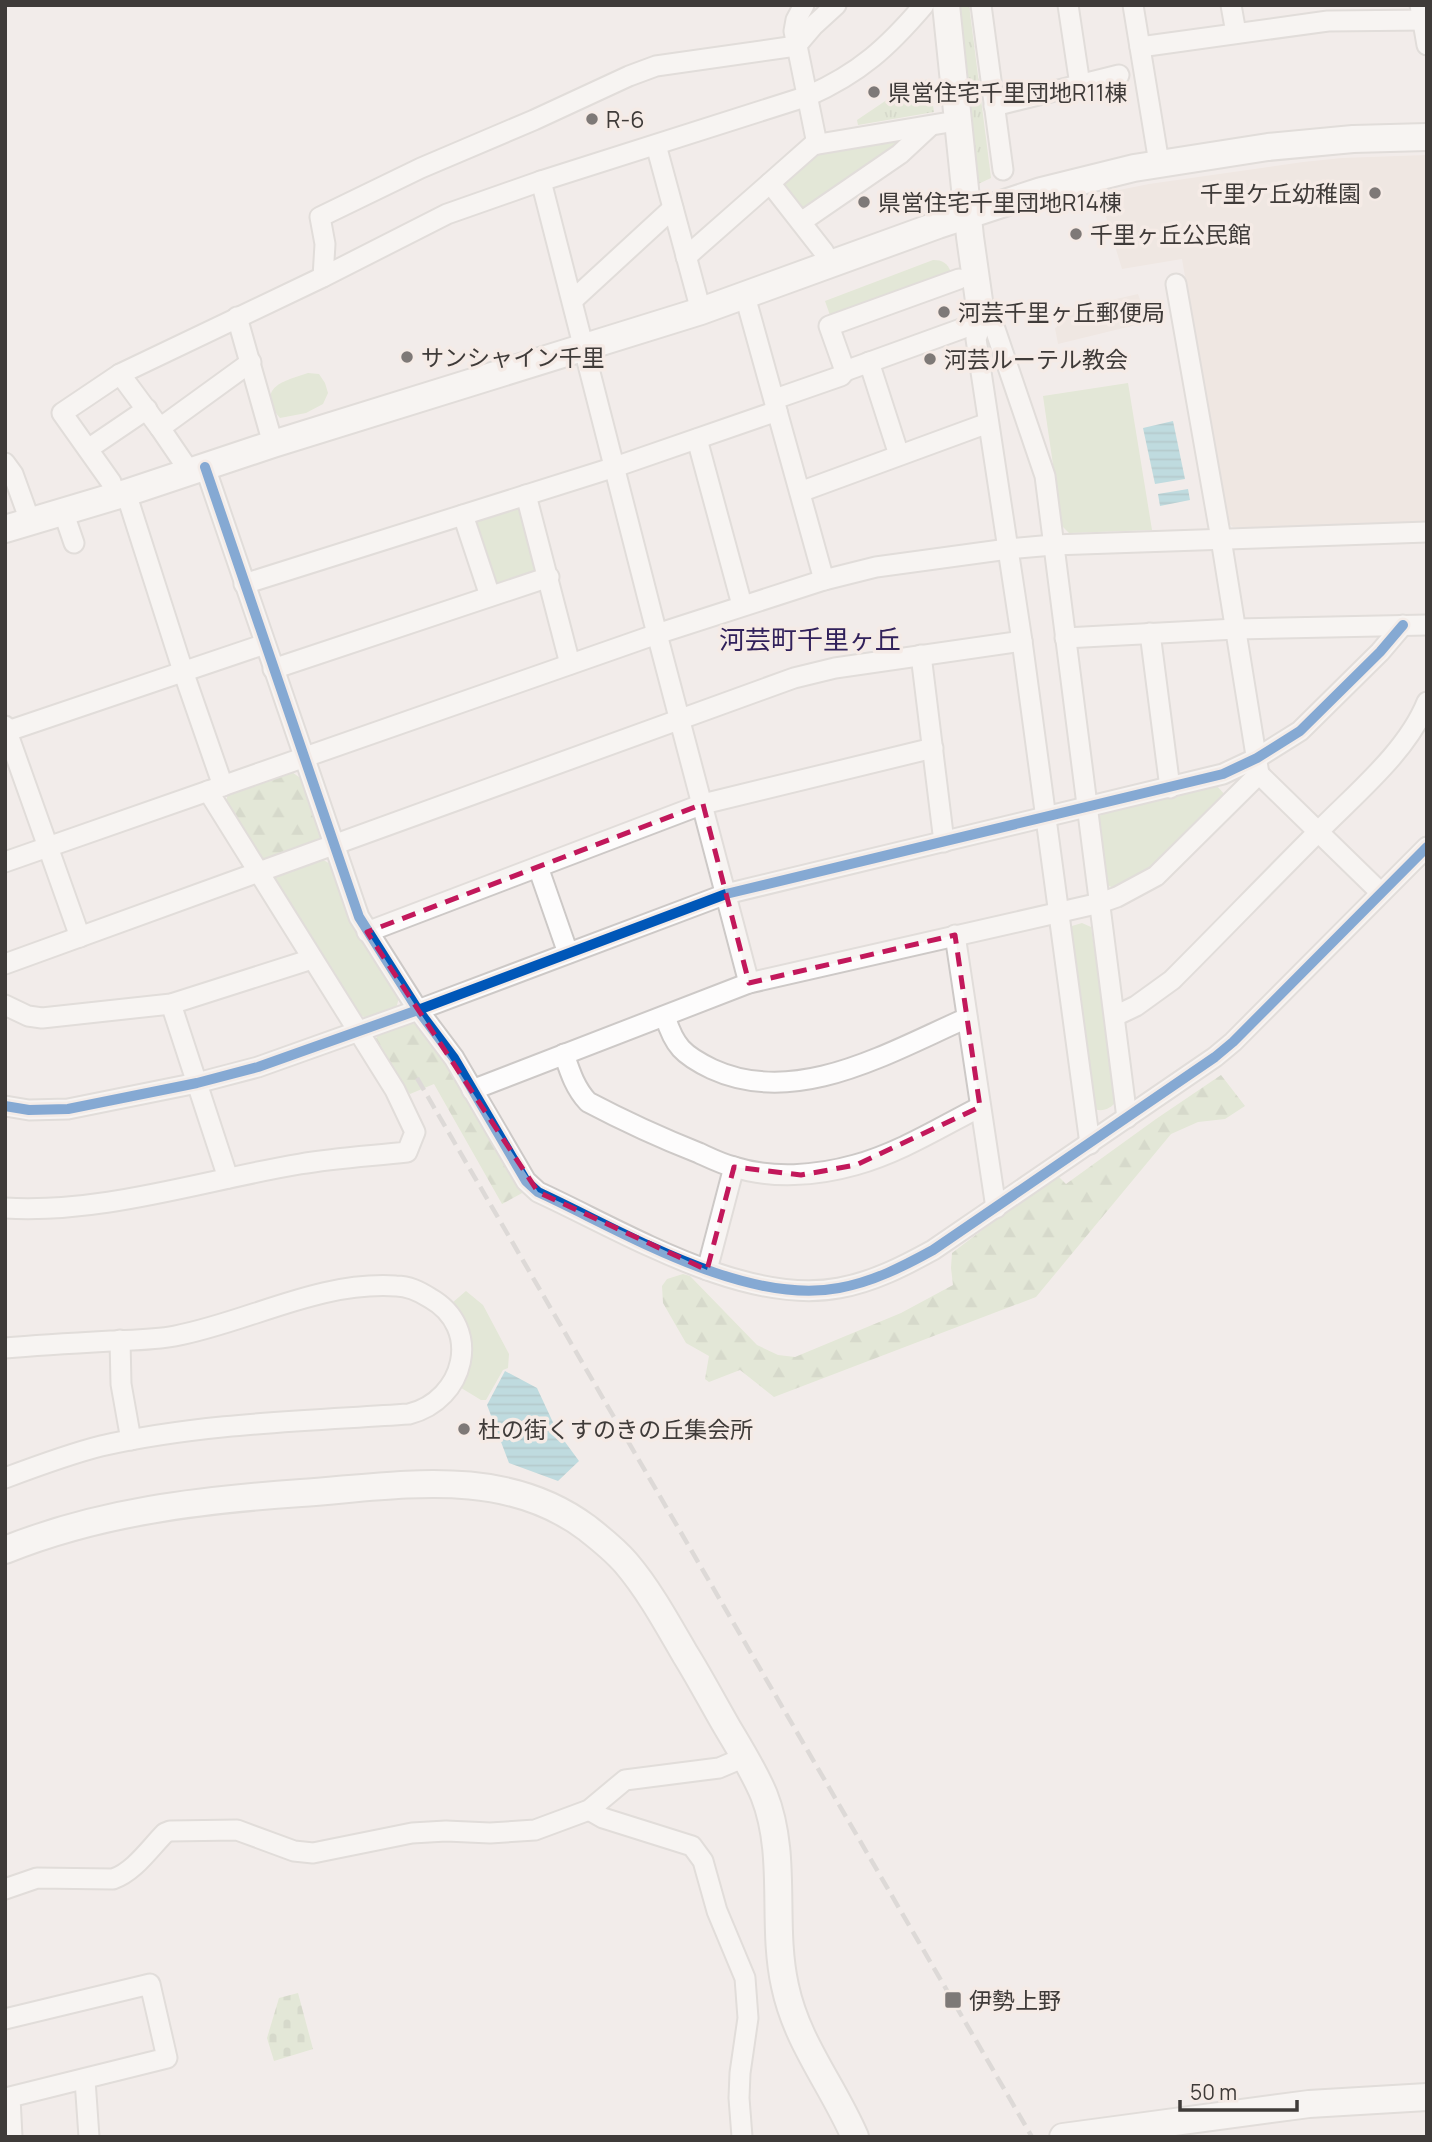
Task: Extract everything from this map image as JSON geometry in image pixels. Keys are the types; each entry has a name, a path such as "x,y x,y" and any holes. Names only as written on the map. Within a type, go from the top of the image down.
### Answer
{"street":[{"path":"804,5 794,31 817,144"},
{"path":"323,276 325,244 320,217 408,173 656,66 796,46 836,5"},
{"path":"946,5 982,323 976,339 1022,641 1090,1144"},
{"path":"1068,5 1080,85"},
{"path":"1133,5 1159,163"},
{"path":"1231,5 1236,33"},
{"path":"984,6 1003,170"},
{"path":"5,1208 56,1209 303,1163 407,1152 415,1132 396,1090 312,959 216,789 183,671 121,494 62,413 120,374 447,214 541,181 808,96 833,85 894,40 919,7"},
{"path":"1140,47 1236,33 1326,13 1423,15 1427,46"},
{"path":"994,106 1119,75"},
{"path":"686,257 813,145 936,125 900,154 801,222"},
{"path":"5,463 13,474 18,525 701,311 1054,188 1159,163 1268,147 1353,139 1427,136"},
{"path":"656,145 701,311"},
{"path":"541,181 749,983"},
{"path":"770,183 824,252"},
{"path":"573,300 673,208"},
{"path":"845,371 829,326 959,279"},
{"path":"1176,284 1258,766 1318,831 1380,892"},
{"path":"745,296 824,580"},
{"path":"237,317 273,444"},
{"path":"244,584 697,439 841,376 845,371 961,328 982,323 995,329 1045,476 1127,1118"},
{"path":"160,428 251,362"},
{"path":"869,362 899,455"},
{"path":"120,374 160,428 197,470 244,584 359,917 418,1010 454,1058 526,1181 538,1192 725,1277 770,1288 839,1288 901,1268 933,1250 1090,1144 1233,1042 1380,892 1425,851"},
{"path":"88,449 147,409"},
{"path":"800,492 988,423"},
{"path":"697,439 742,606"},
{"path":"526,495 569,664"},
{"path":"63,511 74,543"},
{"path":"463,515 490,596"},
{"path":"5,862 657,634 824,580 876,567 1053,545 1427,533"},
{"path":"273,669 548,577"},
{"path":"472,1090 749,983 1117,897 1156,876 1258,766 1300,731 1380,652 1403,625"},
{"path":"1065,638 1236,629 1427,625"},
{"path":"1150,633 1170,788"},
{"path":"5,964 794,678 835,668 1022,641"},
{"path":"80,937 6,730 265,644"},
{"path":"921,655 944,842"},
{"path":"1115,1016 1136,1006 1172,980 1371,778 1406,738 1422,715 1427,702"},
{"path":"367,932 703,804 933,748"},
{"path":"5,1106 29,1111 68,1109 197,1083 258,1067 726,894 1258,766"},
{"path":"538,867 568,953"},
{"path":"955,935 996,1208"},
{"path":"5,1005 27,1016 42,1018 171,1004 312,959"},
{"path":"171,1004 228,1178"},
{"path":"665,1016 672,1038 682,1052 698,1062 746,1081 772,1082 825,1077 850,1069 967,1018"},
{"path":"564,1054 572,1079 588,1102 676,1144 734,1167 768,1173 801,1175 856,1165 920,1138 980,1107"},
{"path":"707,1270 734,1167"},
{"path":"5,1348 174,1336 318,1293 349,1287 382,1285 409,1287 441,1304 457,1326 462,1347 462,1358 452,1385 436,1402 421,1411 196,1430 131,1440 74,1454 5,1478"},
{"path":"120,1340 121,1384 131,1440"},
{"path":"5,1550 81,1524 160,1508 213,1501 430,1484 488,1486 510,1491 553,1507 578,1521 606,1542 625,1562 659,1610 745,1757 764,1796 773,1830 778,1874 781,1966 791,2011 807,2049 855,2137"},
{"path":"5,1889 37,1878 119,1877 170,1831 237,1830 294,1851 313,1853 412,1833 535,1830 589,1810 625,1780 719,1769 745,1757"},
{"path":"589,1810 603,1818 692,1846 703,1861 717,1911 745,1978 748,2018 740,2073 742,2137"},
{"path":"5,2019 150,1984 167,2058 10,2096 12,2137"},
{"path":"85,2080 89,2137"},
{"path":"1063,2137 1309,2104 1427,2096"}],"highlighted area":[{"path":"703,804 749,983 955,935 980,1107 856,1165 801,1175 734,1167 707,1270 538,1192 367,932"}],"shaded area":[{"path":"1427,155 1427,521 1233,527 1227,522 1182,259 1122,269 1099,194 1149,184 1303,162"},
{"path":"1138,294 1148,322 1058,344 1055,328 1056,321 1059,321 1058,315 1072,312 1072,309"}],"green space":[{"path":"955,5 969,5 991,178 976,185"},
{"path":"929,79 934,112 858,125 857,120 912,83"},
{"path":"919,132 805,215 778,187 813,149"},
{"path":"933,260 944,263 951,272 831,318 825,301"},
{"path":"308,373 319,374 325,383 328,393 323,404 306,413 280,418 270,399 272,392 282,383"},
{"path":"1128,383 1152,530 1069,533 1062,526 1043,396"},
{"path":"514,506 524,514 539,565 532,575 493,589 471,519"},
{"path":"292,772 303,780 322,835 316,845 269,862 257,857 225,803 229,792"},
{"path":"1216,785 1226,796 1151,869 1116,889 1104,884 1096,821 1103,812"},
{"path":"318,857 332,865 352,924 399,997 396,1009 366,1018 356,1013 275,881 275,873"},
{"path":"1082,923 1091,927 1117,1100 1103,1110 1093,1109 1069,930"},
{"path":"409,1023 419,1025 440,1053 524,1192 502,1204 434,1084 410,1094 374,1044 378,1034"},
{"path":"1221,1075 1245,1106 1225,1119 1198,1122 1171,1134 1036,1297 774,1397 740,1370 709,1382 705,1379 709,1356 686,1343 663,1303 662,1286 667,1279 683,1274 690,1276 757,1345 778,1355 795,1357 901,1313 953,1285 952,1253 1056,1174 1066,1184"},
{"path":"466,1291 483,1305 509,1354 508,1368 503,1370 486,1400 481,1400 458,1386 465,1321 452,1303"},
{"path":"298,1993 313,2049 274,2061 267,2038 279,1998"}],"water":[{"path":"1173,421 1185,479 1155,484 1143,428"},
{"path":"1188,489 1190,500 1160,506 1158,494"},
{"path":"505,1371 537,1388 557,1431 579,1461 558,1481 509,1463 487,1405"}],"railway":[{"path":"417,1078 1032,2137"}],"cycle path":[{"path":"205,467 359,917 418,1010 454,1058 526,1181 538,1192 646,1244 724,1276 764,1286 802,1291 839,1288 876,1278 933,1250 1215,1057 1427,847"},
{"path":"5,1106 29,1110 68,1109 197,1083 258,1067 726,894 1223,774 1257,758 1300,731 1380,652 1403,625"}],"place":[{"name":"県営住宅千里団地R11棟","path":"874,92"},
{"name":"R-6","path":"592,119"},
{"name":"千里ケ丘幼稚園","path":"1375,193"},
{"name":"県営住宅千里団地R14棟","path":"864,202"},
{"name":"千里ヶ丘公民館","path":"1076,234"},
{"name":"河芸千里ヶ丘郵便局","path":"944,312"},
{"name":"サンシャイン千里","path":"407,357"},
{"name":"河芸ルーテル教会","path":"930,359"},
{"name":"杜の街くすのきの丘集会所","path":"464,1429"},
{"name":"伊勢上野","path":"953,2000"}],"district":[{"name":"河芸町千里ヶ丘","path":"810,639"}]}
